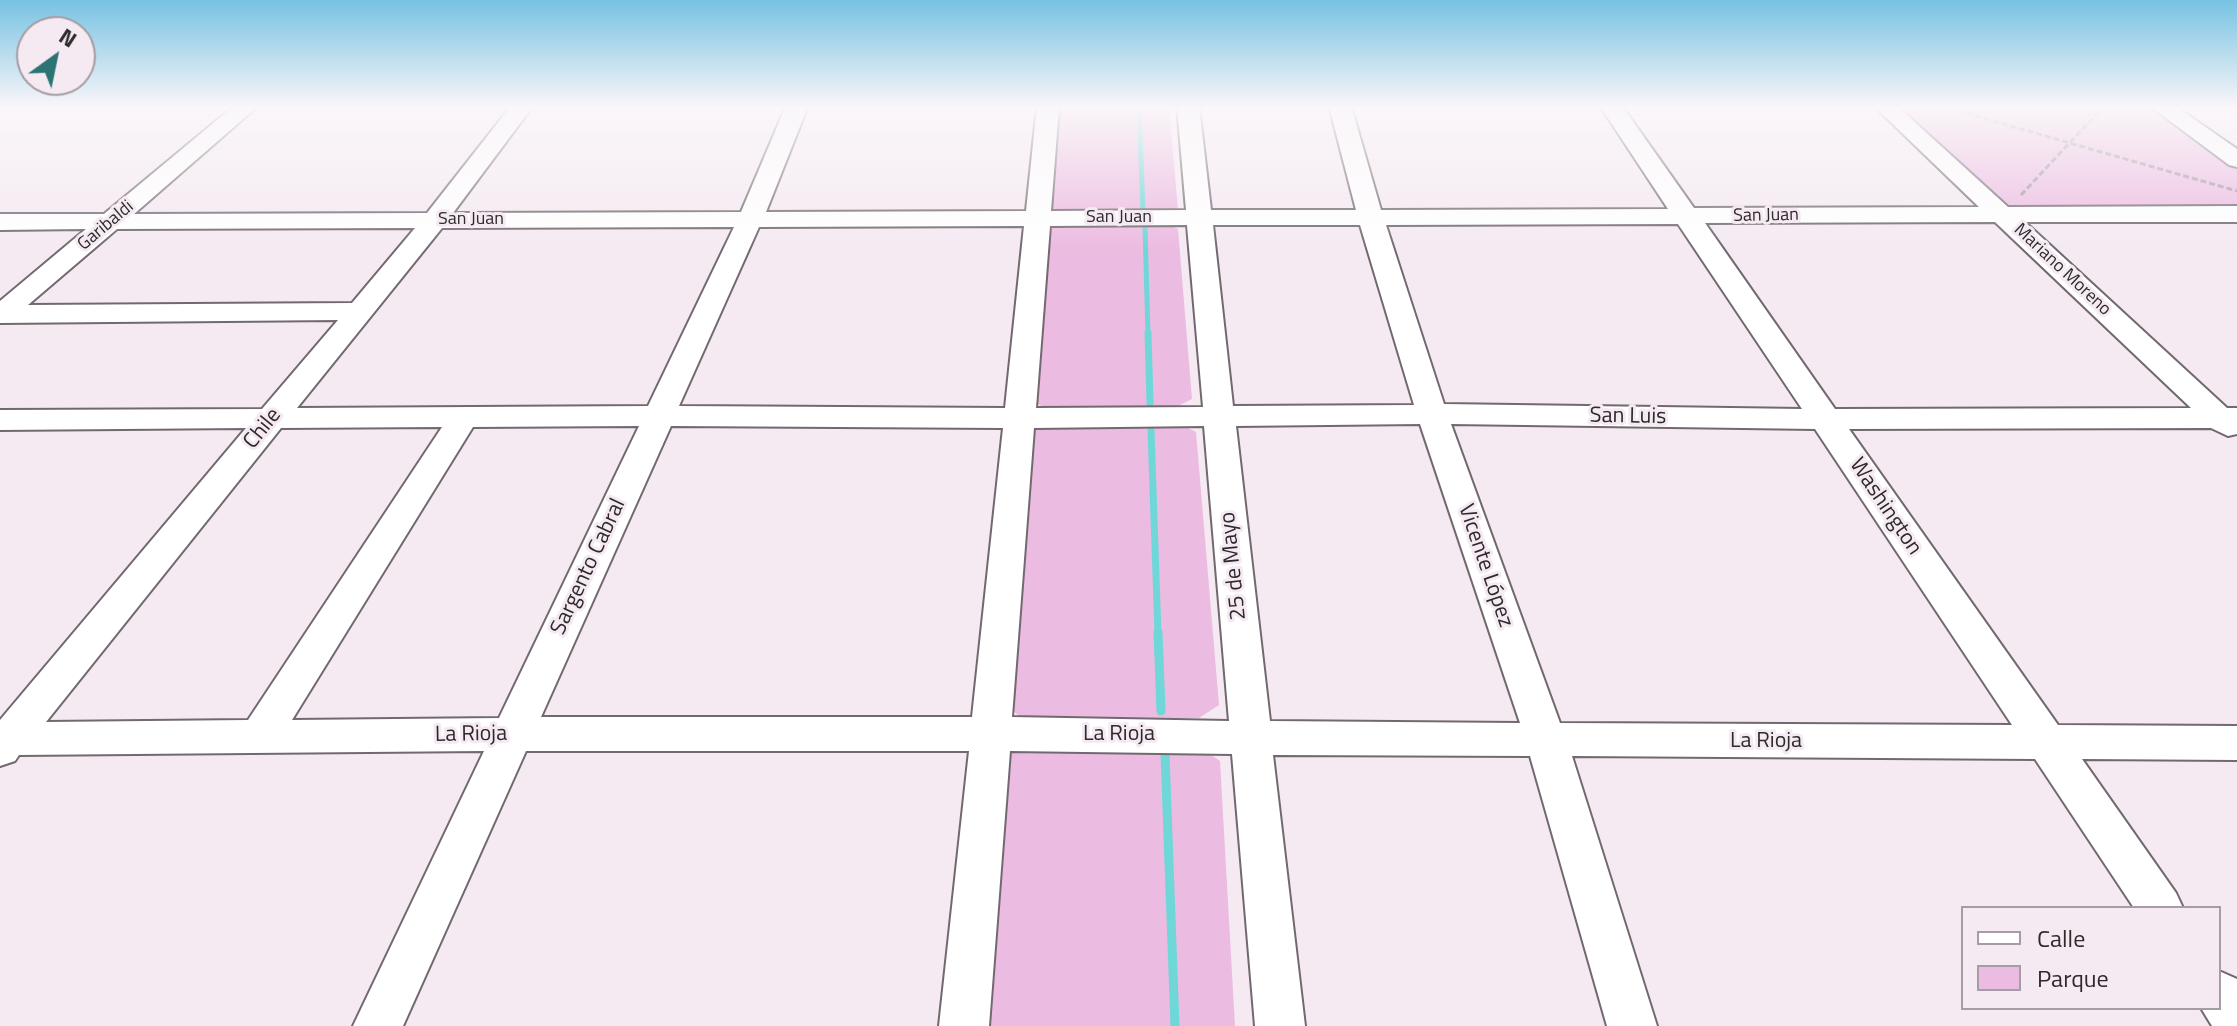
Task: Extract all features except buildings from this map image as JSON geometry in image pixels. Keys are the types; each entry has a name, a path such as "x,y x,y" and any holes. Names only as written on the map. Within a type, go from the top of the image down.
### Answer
{"street":[{"name":"Garibaldi","path":"0,314 191,154"},
{"name":"Chile","path":"3,742 435,220 485,154"},
{"name":"Sargento Cabral","path":"378,1026 750,219 777,154"},
{"path":"964,1026 1044,154"},
{"name":"25 de Mayo","path":"1193,154 1280,1026"},
{"name":"Vicente López","path":"1353,154 1432,414 1546,740 1632,1026"},
{"name":"Washington","path":"1644,154 2159,906"},
{"name":"Mariano Moreno","path":"1937,154 2231,424"},
{"name":"San Juan","path":"0,222 2237,214"},
{"path":"0,314 360,311"},
{"name":"San Luis","path":"0,420 1432,414 2231,424"},
{"path":"259,737 464,417"},
{"name":"La Rioja","path":"3,742 512,734 1134,734 1251,738 2237,743"},
{"path":"2221,997 2237,1020"}],"path":[{"path":"2003,214 2060,154"},
{"path":"2108,154 2237,191"}],"green space":[{"path":"1050,154 1173,154 1178,210 1165,215 1060,217 1046,211"},
{"path":"1946,154 2221,154 2237,165 2237,210 2021,209 2000,204"},
{"path":"1057,223 1167,224 1178,229 1192,399 1176,407 1047,409 1031,400 1045,228"},
{"path":"1046,423 1182,425 1196,432 1219,705 1199,718 1022,719 1004,702 1031,431"},
{"path":"1024,746 1203,749 1220,761 1235,1026 972,1026 1002,759"}],"waterway":[{"path":"1141,154 1143,212"},
{"path":"1145,227 1148,335"},
{"path":"1148,333 1150,403"},
{"path":"1151,431 1158,634"},
{"path":"1158,632 1161,711"},
{"path":"1165,754 1175,1026"}]}
